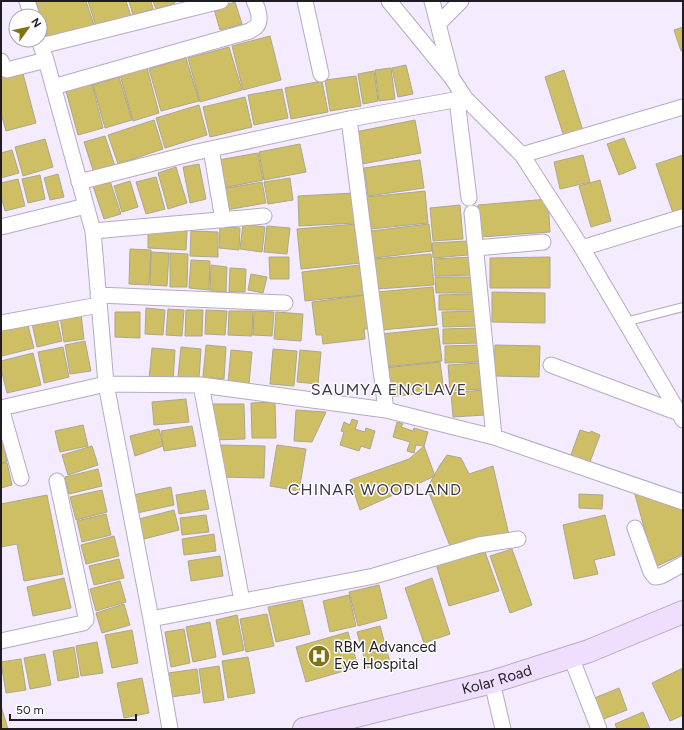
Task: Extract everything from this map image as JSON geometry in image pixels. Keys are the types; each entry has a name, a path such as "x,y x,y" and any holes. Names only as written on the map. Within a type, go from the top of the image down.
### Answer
{"main road":[{"name":"Kolar Road","path":"304,729 492,682 589,651 683,612"}],"street":[{"path":"2,66 7,70 42,49 222,1"},
{"path":"53,87 250,30 256,27 259,22 259,13 254,1"},
{"path":"305,1 321,74"},
{"path":"389,1 452,78"},
{"path":"432,1 452,78 461,99 469,198"},
{"path":"438,24 460,1"},
{"path":"42,49 93,231 106,384 151,619 170,729"},
{"path":"79,182 211,149 349,119 461,99"},
{"path":"461,99 522,155 582,248 681,416"},
{"path":"522,155 683,107"},
{"path":"349,119 386,410"},
{"path":"211,149 223,220"},
{"path":"1,227 86,206"},
{"path":"472,213 494,437"},
{"path":"93,231 264,216"},
{"path":"582,248 683,217"},
{"path":"476,248 543,242"},
{"path":"1,323 99,300 285,303"},
{"path":"551,365 681,416"},
{"path":"21,478 1,408 106,384 201,385 386,410 494,437 683,502"},
{"path":"201,385 242,602"},
{"path":"1,641 83,623 86,620 57,481"},
{"path":"635,528 651,572 655,577 661,576 683,564"},
{"path":"151,619 374,576 479,545 518,540"},
{"path":"571,657 599,729"},
{"path":"492,682 503,729"}],"lane":[{"path":"625,322 683,307"}],"building":[{"path":"36,1 86,1 95,28 49,42 48,8 38,8"},
{"path":"88,1 126,1 131,16 96,27"},
{"path":"129,1 151,1 153,9 133,15"},
{"path":"153,1 174,1 175,3 156,9"},
{"path":"235,2 242,24 220,30 214,9"},
{"path":"683,27 683,50 681,51 674,30"},
{"path":"270,36 281,80 243,90 232,46"},
{"path":"229,47 242,90 200,102 188,58"},
{"path":"186,58 199,101 161,111 149,69"},
{"path":"406,65 413,94 398,97 392,68"},
{"path":"147,68 159,113 133,121 120,75"},
{"path":"391,68 395,99 379,101 375,70"},
{"path":"22,70 36,123 6,131 1,113 1,75"},
{"path":"564,70 583,131 564,137 545,77"},
{"path":"374,71 378,101 363,104 358,74"},
{"path":"356,76 361,106 330,111 325,80"},
{"path":"119,77 132,120 105,128 93,85"},
{"path":"322,81 328,112 291,119 285,88"},
{"path":"92,84 103,128 78,135 66,91"},
{"path":"282,89 288,118 254,125 248,95"},
{"path":"245,97 252,127 210,137 203,107"},
{"path":"199,105 207,135 165,148 156,118"},
{"path":"154,120 163,149 118,164 108,135"},
{"path":"415,120 421,153 362,164 355,132"},
{"path":"105,136 115,166 94,173 84,142"},
{"path":"624,138 636,168 619,175 607,144"},
{"path":"45,139 53,167 23,176 15,147"},
{"path":"300,144 306,172 264,180 259,152"},
{"path":"12,150 19,173 1,178 1,153"},
{"path":"258,153 263,180 223,188 218,160"},
{"path":"583,155 590,182 560,189 554,162"},
{"path":"683,155 683,210 673,213 656,164"},
{"path":"420,160 424,188 368,196 364,168"},
{"path":"199,164 206,199 190,203 183,167"},
{"path":"176,167 187,203 168,209 158,173"},
{"path":"58,174 64,197 50,200 44,178"},
{"path":"40,175 45,199 28,203 22,179"},
{"path":"156,177 165,209 146,214 136,182"},
{"path":"290,178 293,200 268,204 264,182"},
{"path":"18,179 25,206 5,211 1,196 1,183"},
{"path":"600,180 611,221 591,227 579,186"},
{"path":"110,181 121,214 104,219 93,186"},
{"path":"130,181 138,207 122,212 114,186"},
{"path":"262,182 266,203 226,210 222,189"},
{"path":"425,191 428,223 371,229 367,197"},
{"path":"354,193 356,223 299,226 298,196"},
{"path":"548,199 550,232 481,237 478,205"},
{"path":"460,205 463,239 433,241 430,208"},
{"path":"243,224 265,227 262,252 240,249"},
{"path":"357,224 361,263 301,269 297,229"},
{"path":"429,224 432,251 374,258 371,231"},
{"path":"267,226 290,228 287,254 264,252"},
{"path":"220,227 240,228 239,250 219,248"},
{"path":"148,229 187,231 186,250 148,248"},
{"path":"191,231 218,232 218,257 190,256"},
{"path":"467,241 468,255 433,258 432,243"},
{"path":"130,249 151,250 149,285 129,284"},
{"path":"151,252 169,253 167,286 150,285"},
{"path":"170,253 188,254 187,287 170,287"},
{"path":"431,254 434,285 377,289 374,259"},
{"path":"269,257 289,257 289,279 270,279"},
{"path":"472,257 473,275 435,276 434,259"},
{"path":"550,257 550,288 490,288 490,258"},
{"path":"191,260 210,261 209,290 189,288"},
{"path":"211,265 227,267 226,292 210,291"},
{"path":"360,265 363,295 305,301 302,272"},
{"path":"230,268 246,269 245,292 229,292"},
{"path":"251,274 267,277 263,293 248,290"},
{"path":"435,277 472,277 472,293 436,293"},
{"path":"433,287 437,325 381,330 377,292"},
{"path":"492,292 545,293 545,323 492,322"},
{"path":"473,294 474,310 439,310 439,295"},
{"path":"367,295 371,329 364,329 365,339 323,344 322,335 316,335 312,302"},
{"path":"146,308 165,310 163,335 145,334"},
{"path":"168,309 184,310 182,336 166,335"},
{"path":"186,310 203,310 202,336 185,336"},
{"path":"206,310 227,311 225,335 205,334"},
{"path":"229,311 253,311 252,336 228,335"},
{"path":"254,311 274,312 272,336 253,335"},
{"path":"477,311 477,326 443,327 442,312"},
{"path":"115,312 140,312 140,338 115,337"},
{"path":"276,312 303,314 301,341 274,339"},
{"path":"81,314 84,339 64,342 60,317"},
{"path":"57,318 62,341 37,347 32,323"},
{"path":"27,322 34,348 2,356 1,329"},
{"path":"438,328 442,361 385,367 382,334"},
{"path":"478,328 478,343 443,344 443,329"},
{"path":"85,341 91,371 70,374 65,345"},
{"path":"206,345 226,347 224,379 203,377"},
{"path":"478,345 479,362 445,363 445,346"},
{"path":"495,345 540,346 539,377 494,376"},
{"path":"63,347 69,377 44,383 38,352"},
{"path":"181,347 201,349 199,379 178,377"},
{"path":"152,348 175,350 173,381 149,379"},
{"path":"273,349 297,351 294,386 270,384"},
{"path":"231,350 252,352 249,384 228,383"},
{"path":"300,350 321,352 318,384 297,382"},
{"path":"33,353 41,385 7,393 1,369 1,361"},
{"path":"440,362 444,391 388,397 385,368"},
{"path":"480,363 482,389 450,391 448,365"},
{"path":"483,390 485,415 453,417 451,393"},
{"path":"186,399 189,422 154,425 152,402"},
{"path":"275,402 276,438 252,438 251,403"},
{"path":"212,404 244,404 245,439 213,440"},
{"path":"296,410 326,412 312,442 294,441"},
{"path":"352,419 358,421 355,429 365,432 366,428 375,431 370,449 361,446 359,451 340,445 344,432 341,431 344,422 350,425"},
{"path":"397,422 403,424 401,427 413,431 414,428 428,432 424,446 416,445 414,453 407,451 410,442 393,437"},
{"path":"83,425 88,446 60,452 55,431"},
{"path":"192,426 196,446 164,451 161,431"},
{"path":"159,429 163,446 135,456 130,436"},
{"path":"580,430 590,433 591,431 600,435 588,467 569,460"},
{"path":"1,443 3,443 7,462 1,463"},
{"path":"220,445 265,446 264,478 219,477"},
{"path":"277,445 306,449 299,491 270,486"},
{"path":"92,446 98,465 68,475 62,455"},
{"path":"424,446 435,476 360,510 350,480 409,459"},
{"path":"447,455 461,458 469,474 493,466 509,535 450,546 427,488"},
{"path":"7,463 12,485 1,488 1,464"},
{"path":"98,469 102,486 69,494 65,477"},
{"path":"171,487 174,505 137,513 133,495"},
{"path":"102,490 107,512 76,520 70,497"},
{"path":"205,490 209,509 179,514 176,495"},
{"path":"634,491 683,509 683,554 655,567"},
{"path":"579,494 603,495 602,509 579,508"},
{"path":"47,495 63,574 24,581 17,544 1,547 1,504"},
{"path":"174,510 179,530 144,539 139,519"},
{"path":"106,514 111,535 82,542 77,521"},
{"path":"206,515 209,532 182,535 180,518"},
{"path":"605,515 615,555 594,560 598,574 574,579 563,525"},
{"path":"214,534 216,551 184,555 182,539"},
{"path":"114,536 119,556 86,564 81,545"},
{"path":"512,549 532,605 510,613 490,556"},
{"path":"485,552 499,591 449,606 436,564"},
{"path":"220,556 223,576 191,581 188,561"},
{"path":"119,559 124,578 94,585 89,566"},
{"path":"64,578 71,608 33,616 27,587"},
{"path":"432,578 450,634 424,643 405,588"},
{"path":"120,581 126,602 96,611 90,589"},
{"path":"379,585 387,618 358,626 349,592"},
{"path":"349,595 356,626 330,632 323,601"},
{"path":"302,600 310,634 276,642 268,607"},
{"path":"124,604 130,625 102,633 96,613"},
{"path":"267,614 274,646 246,652 240,619"},
{"path":"237,615 244,650 223,655 216,620"},
{"path":"210,622 216,657 193,662 186,627"},
{"path":"380,626 390,662 367,668 357,632"},
{"path":"184,629 190,663 171,667 165,632"},
{"path":"132,630 138,663 112,668 105,635"},
{"path":"348,632 358,667 306,682 296,647"},
{"path":"97,642 103,673 81,676 76,646"},
{"path":"74,647 79,677 58,681 53,651"},
{"path":"45,654 51,685 30,689 24,658"},
{"path":"248,657 255,693 228,698 222,661"},
{"path":"21,659 26,690 6,693 1,662"},
{"path":"219,666 224,700 204,703 199,669"},
{"path":"683,668 683,715 670,721 652,683"},
{"path":"197,669 200,693 171,697 168,673"},
{"path":"142,678 149,713 124,718 117,683"},
{"path":"619,688 627,710 601,720 592,699"},
{"path":"1,706 8,729 1,729"},
{"path":"643,712 650,729 617,729 615,724"}],"place":[{"name":"RBM Advanced Eye Hospital","path":"319,656"}],"district":[{"name":"SAUMYA ENCLAVE","path":"389,389"},
{"name":"CHINAR WOODLAND","path":"375,489"}]}
